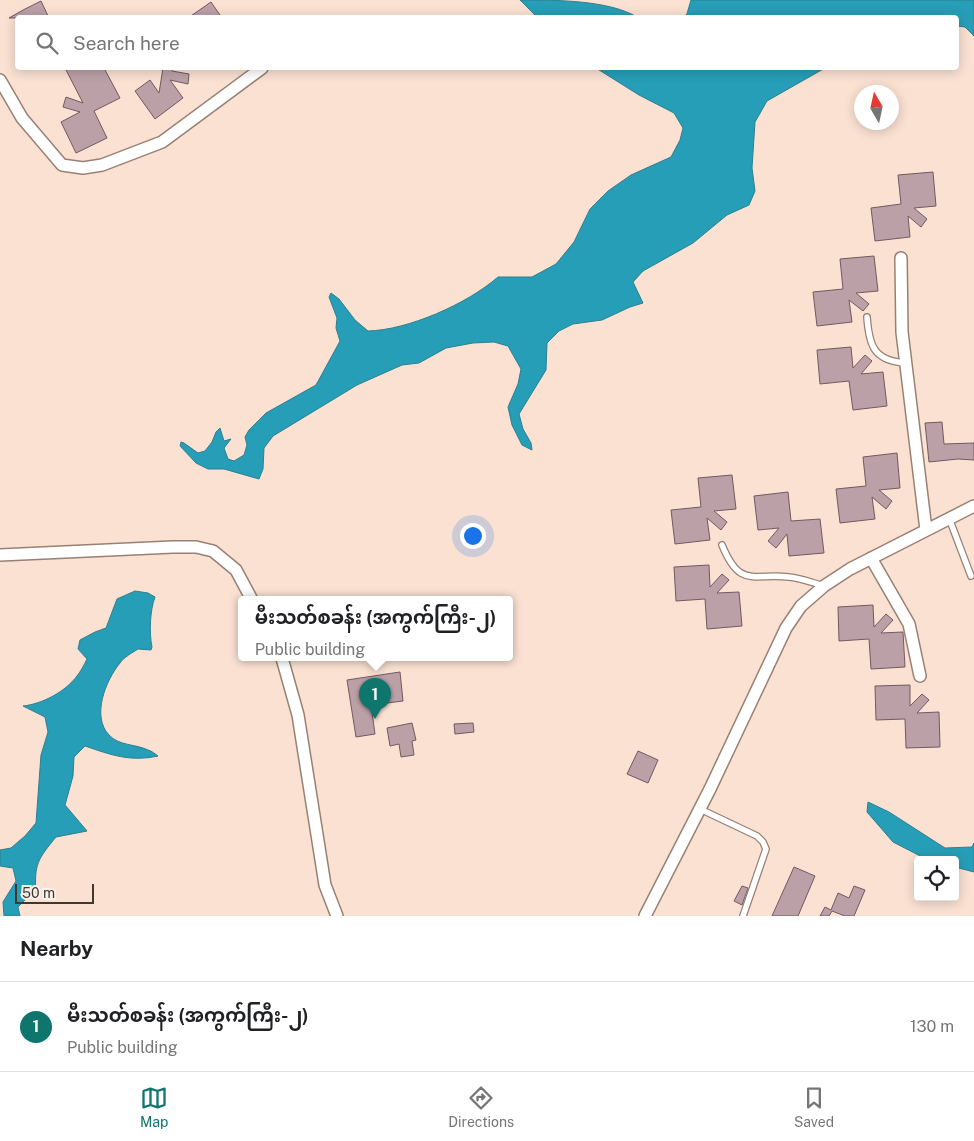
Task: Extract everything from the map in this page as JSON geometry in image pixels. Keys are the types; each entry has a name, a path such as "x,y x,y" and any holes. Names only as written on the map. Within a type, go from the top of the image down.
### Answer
{"street":[{"path":"0,80 22,118 62,165 83,168 102,165 162,142 259,70"},
{"path":"901,258 902,332 926,530"},
{"path":"645,916 700,809 786,628 801,606 824,586 871,558 974,506"},
{"path":"0,555 196,547 213,551 236,570 250,596"},
{"path":"871,558 909,624 920,676"},
{"path":"283,661 298,715 325,886 337,916"}],"lane":[{"path":"867,317 868,336 875,350 883,358 891,362 906,363"},
{"path":"949,518 971,576"},
{"path":"722,545 727,558 735,569 746,576 758,578 790,577 824,586"},
{"path":"700,809 757,836 763,842 766,850 743,916"}],"water":[{"path":"520,0 597,4 612,7 633,15 535,15"},
{"path":"691,0 974,0 974,36 965,27 959,26 959,15 687,15"},
{"path":"599,70 821,70 767,101 755,122 752,168 755,191 749,205 727,215 693,243 643,271 633,282 643,303 602,320 573,324 559,331 547,343 546,370 519,414 532,450 522,445 512,425 508,407 518,384 521,369 508,346 494,342 473,343 446,348 419,363 402,365 357,385 273,436 264,448 263,469 259,479 224,469 208,469 196,463 180,446 181,442 198,453 205,451 220,428 224,441 231,439 224,448 228,459 234,461 244,455 247,445 245,437 249,430 266,413 316,385 340,341 336,328 337,318 329,297 331,293 339,299 355,320 368,331 384,330 419,321 454,306 498,277 532,277 556,264 574,242 590,209 608,191 631,175 671,157 680,140 683,128 674,113 639,95"},
{"path":"135,591 148,593 155,597 150,622 152,647 151,650 138,649 124,659 115,670 102,698 101,718 104,727 113,739 149,750 158,756 129,758 112,755 85,746 74,757 73,776 65,805 87,831 56,837 38,862 36,893 18,907 20,916 4,916 3,902 16,881 13,868 0,866 0,850 11,848 36,823 41,755 48,732 45,717 23,706 38,703 53,696 72,682 87,659 78,649 80,640 106,628 117,599"},
{"path":"868,802 889,812 945,848 972,847 974,843 974,872 959,868 959,856 920,856 893,842 867,812"}],"building":[{"path":"41,1 48,15 15,15 15,18 9,18"},
{"path":"211,2 220,15 192,15"},
{"path":"66,70 105,70 120,98 94,111 107,138 76,153 61,122 80,112 63,107 66,97 83,103"},
{"path":"163,70 189,74 188,84 170,80 183,98 155,119 135,91 150,80 159,93"},
{"path":"933,172 936,206 914,208 927,219 921,227 908,216 910,237 875,241 871,208 901,204 898,175"},
{"path":"874,256 878,291 856,293 869,304 863,311 849,300 852,322 817,326 813,292 843,289 840,259"},
{"path":"851,347 853,368 865,355 872,361 861,374 883,372 887,406 853,410 849,381 820,384 817,350"},
{"path":"942,422 944,444 974,443 974,460 958,459 929,462 925,423"},
{"path":"897,453 900,488 879,490 892,501 886,509 872,497 875,519 840,523 836,489 866,486 863,457"},
{"path":"732,475 736,509 714,511 727,522 721,530 707,518 710,540 675,544 671,510 701,507 698,478"},
{"path":"788,492 791,521 820,519 824,553 789,556 787,534 776,548 768,541 779,528 758,530 754,496"},
{"path":"709,565 710,587 722,574 729,580 717,593 739,592 742,626 707,629 705,599 676,601 674,567"},
{"path":"873,605 874,627 886,614 893,620 881,633 903,632 905,667 871,669 869,639 839,641 838,607"},
{"path":"400,672 403,701 371,705 375,734 356,737 347,680"},
{"path":"910,685 910,706 922,694 929,700 917,713 939,712 940,747 906,748 905,719 876,720 875,686"},
{"path":"412,723 416,740 412,741 414,755 401,757 399,744 390,746 387,728"},
{"path":"473,723 474,732 455,734 454,724"},
{"path":"638,751 658,760 648,783 627,774"},
{"path":"794,867 815,876 798,916 772,916"},
{"path":"742,886 748,888 742,905 734,901"},
{"path":"854,886 865,890 854,916 845,916 832,911 829,916 820,916 825,907 831,910 838,893 849,898"}],"place":[{"name":"မီးသတ်စခန်း (အကွက်ကြီး-၂)","path":"375,719"}]}
